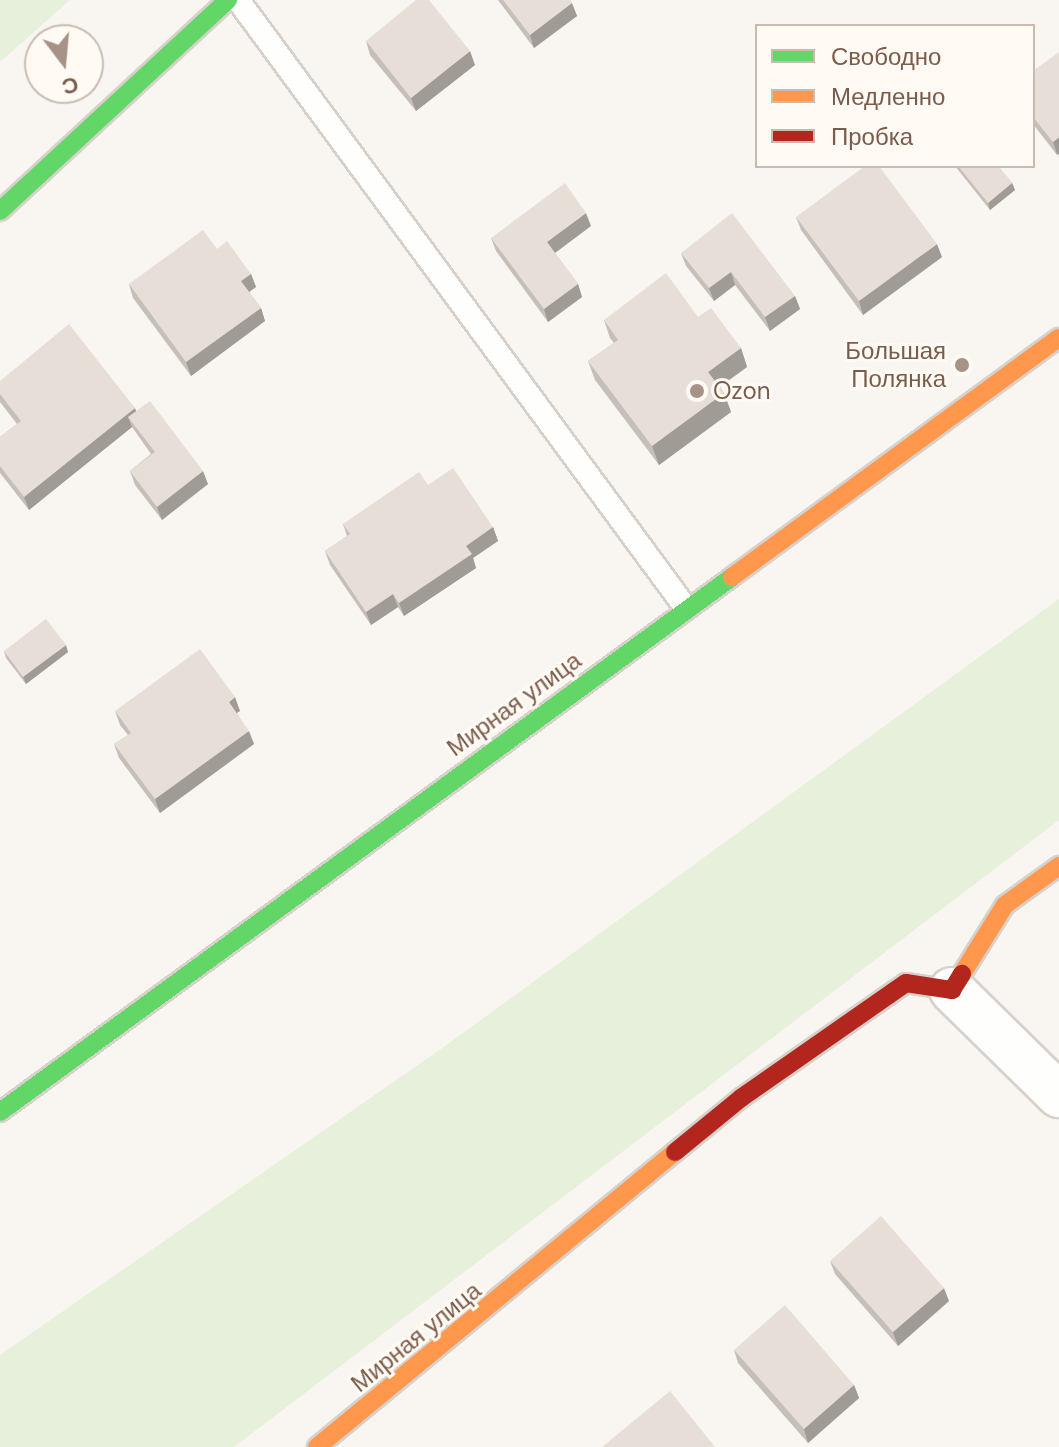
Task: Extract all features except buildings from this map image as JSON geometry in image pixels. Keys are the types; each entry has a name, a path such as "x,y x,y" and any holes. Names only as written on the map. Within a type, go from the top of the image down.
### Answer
{"street":[{"path":"0,211 228,0"},
{"name":"Мирная улица","path":"0,1112 1059,338"},
{"path":"1059,866 1005,905 952,990 1059,1095"},
{"name":"Мирная улица","path":"317,1447 741,1098 906,983 952,990"}],"lane":[{"path":"238,0 686,608"}],"green space":[{"path":"0,0 70,0 43,24 24,24 24,41 0,62"},
{"path":"1059,599 1059,820 234,1447 0,1447 0,1355 441,1049"}],"traffic: fast":[{"path":"0,211 228,0"},
{"path":"0,1112 732,577"}],"traffic: slow":[{"path":"732,577 1059,338"},
{"path":"962,974 1005,905 1059,866"},
{"path":"317,1447 675,1152"}],"traffic: jam":[{"path":"675,1152 741,1098 906,983 952,990 962,974"}],"place":[{"name":"Большая Полянка","path":"962,365"},
{"name":"Ozon","path":"697,391"}]}
